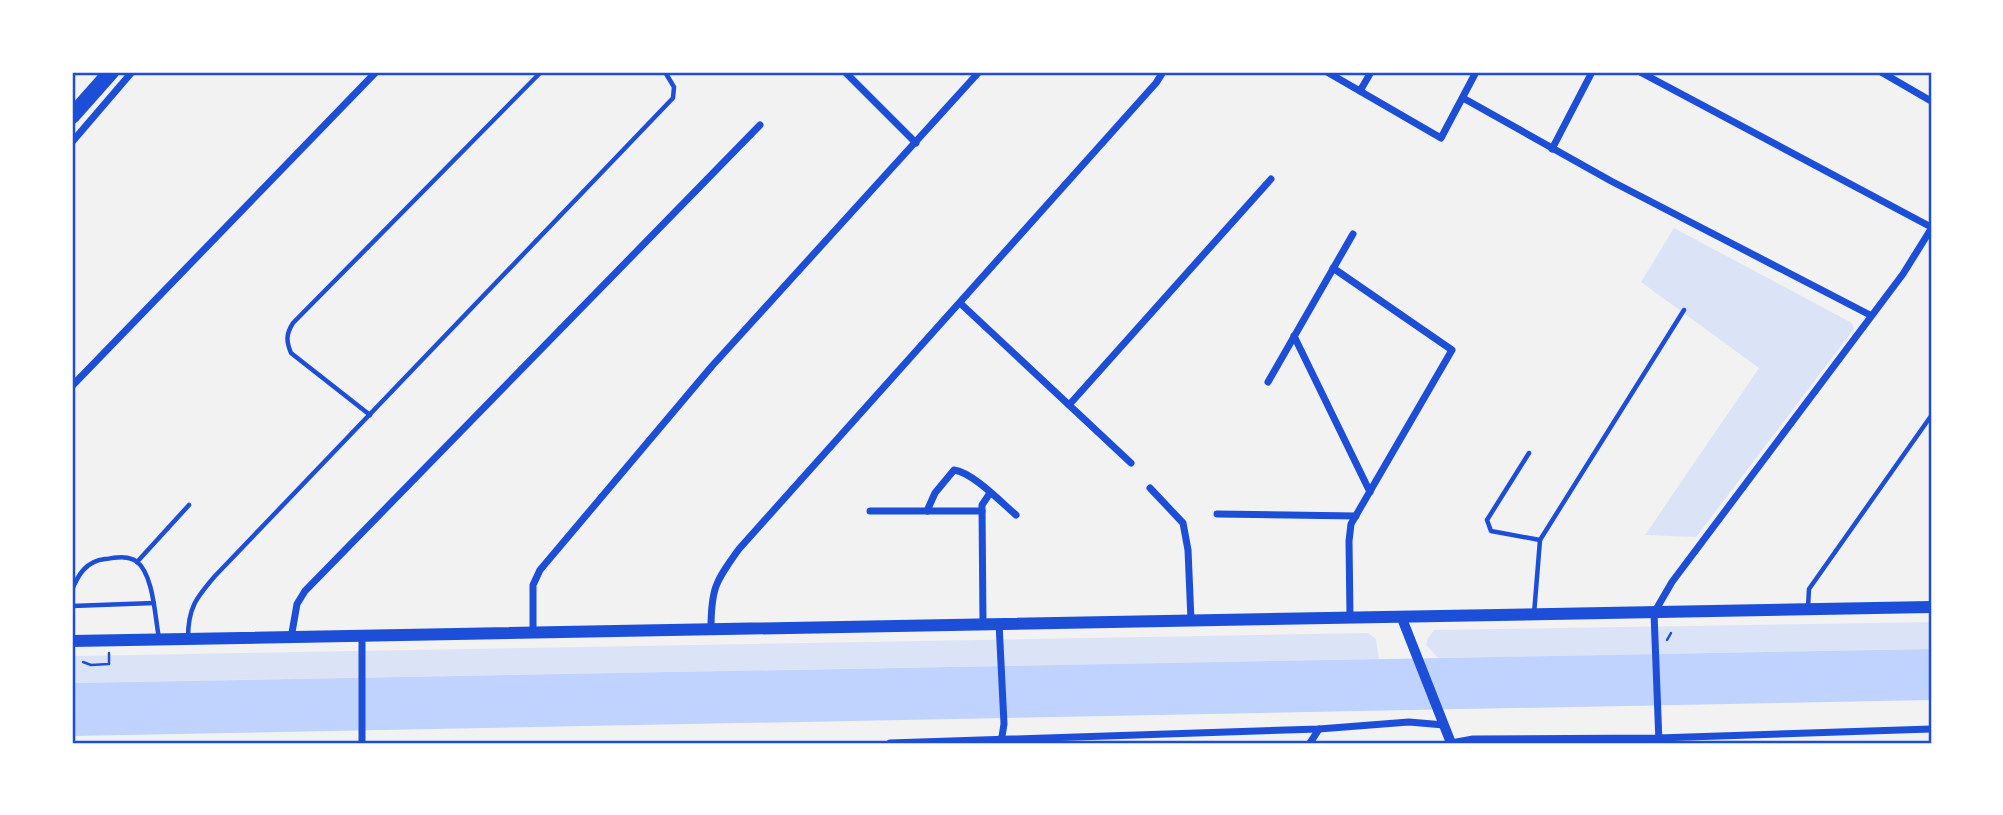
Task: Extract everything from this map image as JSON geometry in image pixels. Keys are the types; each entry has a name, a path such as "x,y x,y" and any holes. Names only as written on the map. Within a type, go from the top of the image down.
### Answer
{"highway":[{"path":"72,116 111,72"}],"main road":[{"path":"72,641 188,641 983,623 1931,607"}],"street":[{"path":"72,142 132,72"},
{"path":"72,386 376,72"},
{"path":"845,72 916,144"},
{"path":"533,633 533,585 540,570 712,366 979,72"},
{"path":"711,629 711,600 717,582 739,549 1163,72"},
{"path":"1327,72 1441,138 1476,72"},
{"path":"1360,91 1371,72"},
{"path":"1552,149 1592,72"},
{"path":"1640,72 1931,228 1903,274 1672,582 1654,612 1659,741"},
{"path":"1881,72 1893,74 1931,101"},
{"path":"1463,98 1552,149 1870,315"},
{"path":"291,638 297,604 305,591 760,125"},
{"path":"1069,405 1271,179"},
{"path":"1268,382 1353,234"},
{"path":"1333,268 1452,350 1351,524 1350,617"},
{"path":"960,303 1131,463"},
{"path":"1294,336 1370,492"},
{"path":"927,511 935,493 954,470 960,471 1016,515"},
{"path":"1150,488 1183,523 1188,550 1191,620"},
{"path":"983,623 982,505 990,493"},
{"path":"870,511 982,511"},
{"path":"1217,514 1356,516"},
{"path":"1401,616 1451,743 1473,739 1659,741 1931,729"},
{"path":"999,623 1004,724 1001,742"},
{"path":"362,637 362,743"},
{"path":"890,743 1001,742 1319,729 1409,722 1444,725"},
{"path":"1310,743 1319,729"},
{"path":"1799,734 1802,743"},
{"path":"1080,737 1089,743"}],"lane":[{"path":"370,415 291,353 287,332 541,72"},
{"path":"188,641 192,604 198,596 673,98 674,87 665,72"},
{"path":"1534,615 1540,540 1684,310"},
{"path":"1808,609 1809,589 1931,416"},
{"path":"1529,453 1487,520 1491,531 1540,540"},
{"path":"137,562 189,505"},
{"path":"72,590 80,571 97,559 123,557 137,562 145,574 154,603 159,641"},
{"path":"72,606 154,603"}],"path":[{"path":"1665,642 1671,633"},
{"path":"83,662 91,666 109,664"}],"shaded area":[{"path":"1674,228 1852,323 1854,329 1696,537 1645,535 1759,368 1641,282"},
{"path":"1931,622 1931,649 1438,658 1426,645 1434,630"},
{"path":"1368,633 1376,639 1379,659 72,683 72,656"}],"water":[{"path":"1931,649 1931,700 72,736 72,683"}]}
